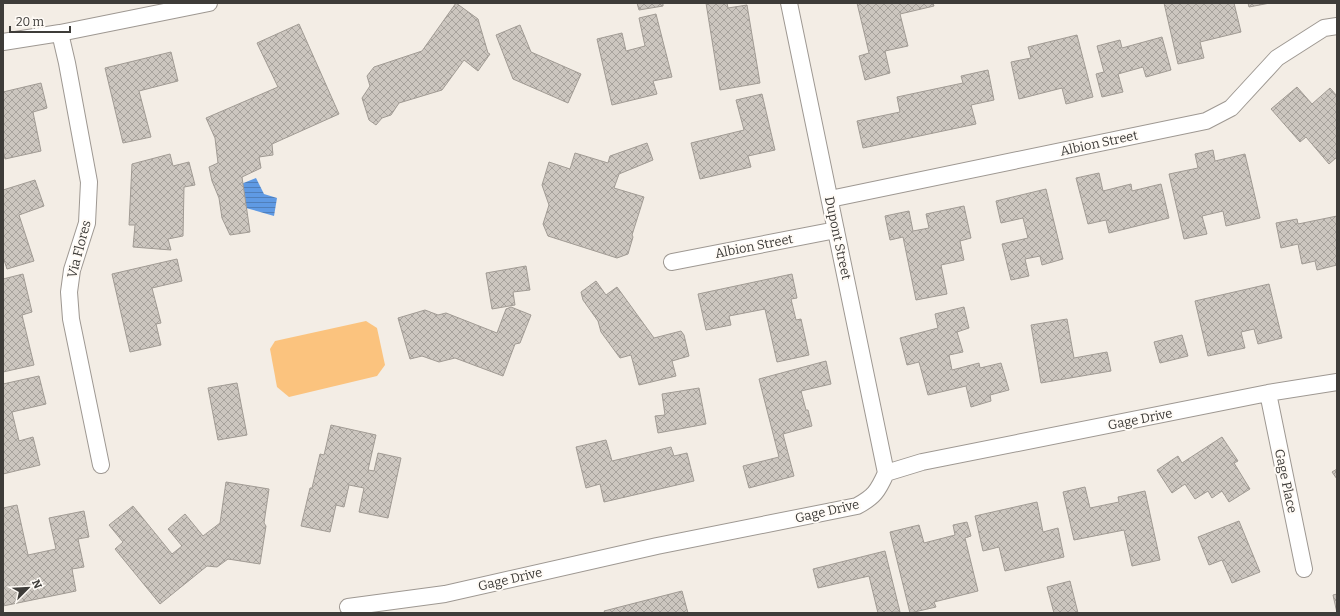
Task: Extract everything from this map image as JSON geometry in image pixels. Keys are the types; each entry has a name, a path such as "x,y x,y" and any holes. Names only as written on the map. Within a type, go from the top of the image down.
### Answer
{"street":[{"path":"3,42 60,33 209,3"},
{"name":"Dupont Street","path":"790,3 886,473"},
{"name":"Albion Street","path":"830,199 1206,121 1231,108 1277,58 1324,28 1337,26"},
{"name":"Via Flores","path":"60,33 89,182 87,223 72,270 69,292 71,319 101,465"},
{"name":"Albion Street","path":"672,262 836,230"},
{"name":"Gage Drive","path":"348,607 445,594 657,546 857,506 866,502 878,490 886,473 922,462 1268,394 1337,382"},
{"name":"Gage Place","path":"1268,394 1304,569"}],"shaded area":[{"path":"366,321 377,328 385,365 377,376 289,397 277,387 270,349 275,341"}],"water":[{"path":"256,178 264,194 277,198 274,216 246,208 241,184"}],"building":[{"path":"456,3 478,19 488,53 490,54 478,71 464,60 442,90 399,103 391,115 382,118 376,125 369,120 362,98 370,86 367,76 374,67 422,51"},
{"path":"637,3 663,3 663,6 639,10"},
{"path":"706,3 727,3 728,8 747,5 760,83 720,90"},
{"path":"857,3 933,3 934,6 900,14 908,46 885,51 890,73 865,80 859,56 869,53"},
{"path":"1164,3 1234,3 1241,32 1200,42 1204,58 1178,64"},
{"path":"1248,3 1270,3 1249,7"},
{"path":"656,14 672,77 653,81 657,94 612,105 597,39 622,33 626,51 645,46 639,18"},
{"path":"299,24 339,114 272,144 273,155 259,157 261,168 242,177 250,232 230,235 222,218 219,198 212,181 209,167 218,163 215,138 206,118 278,87 257,43"},
{"path":"520,25 531,52 581,74 568,103 513,79 496,35"},
{"path":"1077,35 1093,97 1066,104 1062,88 1019,99 1011,62 1031,58 1028,47"},
{"path":"1162,37 1171,70 1146,77 1143,67 1118,74 1123,92 1102,97 1096,74 1104,72 1097,46 1120,40 1122,48"},
{"path":"171,52 178,81 139,91 151,137 123,143 105,68"},
{"path":"988,70 994,100 971,105 976,124 863,148 857,121 900,112 897,97 963,83 961,76"},
{"path":"41,83 47,108 33,112 41,151 5,159 3,150 3,92"},
{"path":"1297,87 1312,104 1330,88 1337,96 1337,157 1329,164 1306,137 1300,142 1271,109"},
{"path":"762,94 775,150 748,156 751,167 700,179 691,143 744,130 736,100"},
{"path":"647,143 653,160 619,174 614,188 644,197 632,235 633,237 628,254 617,258 548,236 543,224 549,205 542,185 549,162 570,169 575,153 608,163 610,156"},
{"path":"1213,150 1215,161 1245,154 1260,218 1226,226 1223,211 1202,216 1207,234 1184,239 1169,174 1198,168 1195,154"},
{"path":"170,154 173,166 189,162 195,185 184,187 183,236 168,239 171,250 133,247 135,225 129,225 132,164"},
{"path":"1099,173 1103,191 1131,184 1132,191 1161,184 1169,218 1109,233 1106,220 1088,224 1076,178"},
{"path":"35,180 44,206 19,215 34,261 7,269 3,257 3,190"},
{"path":"1046,189 1063,259 1042,265 1040,256 1025,259 1029,276 1011,280 1002,244 1028,238 1023,218 1001,223 996,201"},
{"path":"964,206 971,238 960,241 964,260 941,265 947,294 916,300 903,237 890,240 885,216 909,211 913,231 929,228 926,214"},
{"path":"1337,216 1337,265 1317,270 1315,261 1302,264 1298,244 1281,248 1276,223 1297,219 1298,224"},
{"path":"177,259 182,281 152,288 161,323 156,324 161,345 130,352 112,274"},
{"path":"526,266 530,290 513,292 515,305 492,309 486,273"},
{"path":"23,274 32,312 22,315 34,365 3,372 3,279"},
{"path":"792,274 797,298 791,299 796,320 801,319 809,355 777,362 765,309 729,316 731,325 706,330 698,294"},
{"path":"596,281 606,295 617,287 654,338 681,331 684,335 689,356 672,361 676,376 639,385 631,355 620,358 601,332 598,321 583,300 581,292"},
{"path":"1269,284 1282,338 1258,344 1254,329 1241,332 1245,348 1208,356 1195,301"},
{"path":"511,307 531,315 520,343 515,344 503,376 455,358 439,362 422,356 410,359 398,318 425,310 438,315 446,313 497,333 506,309"},
{"path":"964,307 969,328 957,332 963,352 949,355 952,370 979,363 980,368 1001,363 1009,390 990,395 991,401 971,407 966,386 928,395 919,362 907,365 900,338 938,328 935,314"},
{"path":"1067,319 1074,358 1107,352 1111,371 1041,383 1031,325"},
{"path":"1182,335 1188,356 1160,363 1154,342"},
{"path":"826,361 831,384 801,391 812,426 783,434 794,476 749,488 743,466 779,457 759,379"},
{"path":"39,376 46,404 12,412 19,441 33,437 40,465 3,474 3,384"},
{"path":"237,383 247,435 218,440 208,388"},
{"path":"699,388 706,424 658,433 655,416 665,415 662,394"},
{"path":"331,425 376,435 368,470 374,471 378,453 401,458 388,518 359,512 364,488 349,485 344,507 336,505 330,532 301,526 320,454 324,455"},
{"path":"1222,437 1238,461 1234,463 1250,489 1229,502 1222,491 1212,498 1208,491 1195,499 1185,484 1172,493 1157,470 1178,456 1182,463"},
{"path":"606,440 612,461 671,447 674,456 687,453 694,481 604,502 600,484 586,488 576,447"},
{"path":"1337,469 1337,479 1332,472"},
{"path":"226,482 269,489 264,523 266,526 260,564 228,559 217,567 207,566 160,604 115,549 123,542 109,525 133,506 172,554 182,546 168,529 185,514 203,536 220,523"},
{"path":"1085,487 1090,508 1119,502 1118,497 1145,491 1160,560 1132,566 1124,530 1074,540 1063,492"},
{"path":"1037,502 1043,532 1058,528 1064,557 1005,571 999,547 983,551 975,516"},
{"path":"17,505 28,555 56,549 49,518 84,511 89,537 78,539 84,567 72,569 76,591 3,606 3,508"},
{"path":"1239,521 1260,572 1232,583 1222,560 1209,565 1198,537"},
{"path":"967,522 971,536 965,538 978,591 934,602 936,607 910,613 890,532 919,525 924,543 955,535 953,525"},
{"path":"885,551 900,612 878,613 869,576 818,588 813,569"},
{"path":"1070,581 1078,613 1054,613 1047,587"},
{"path":"682,591 688,613 605,613 604,611"},
{"path":"1337,594 1337,613 1333,595"}]}
